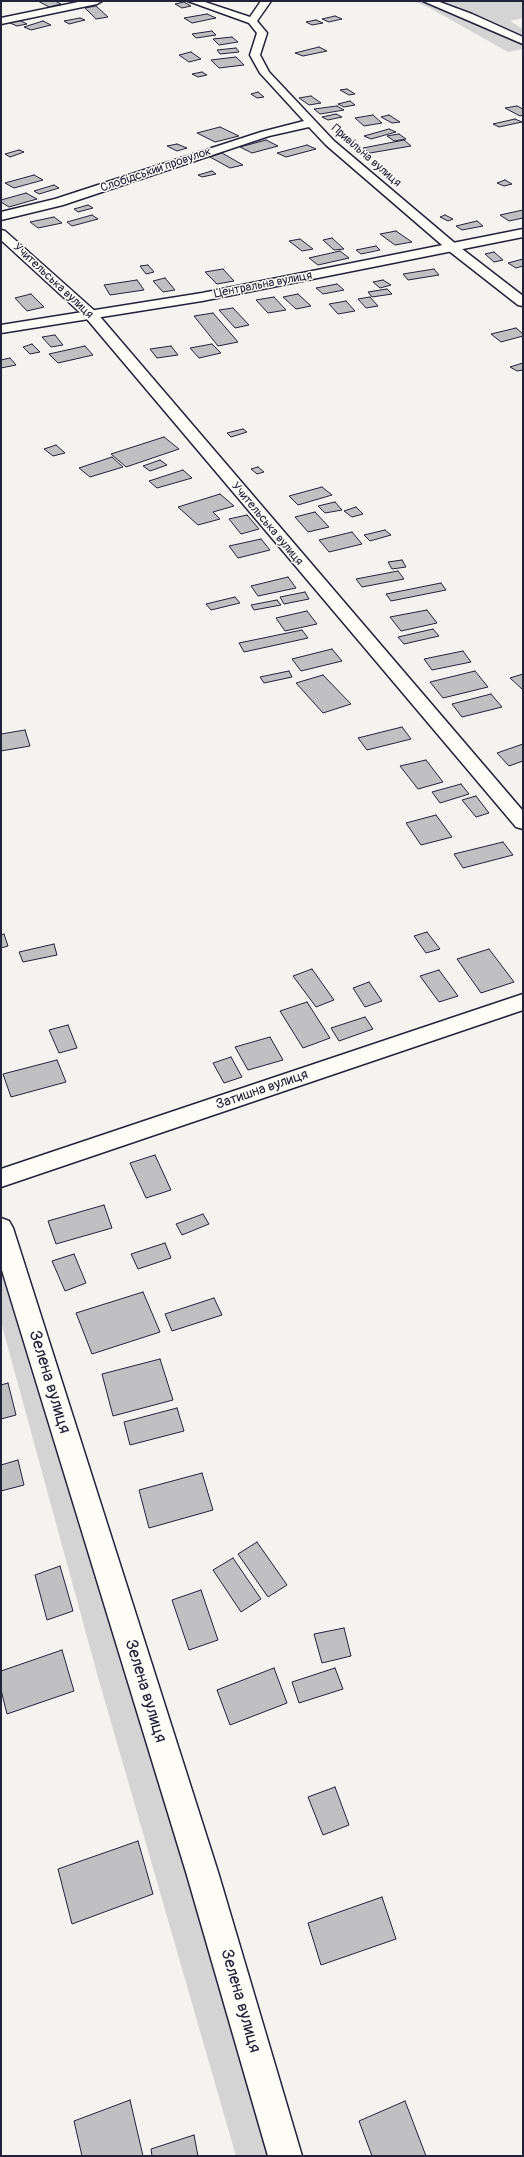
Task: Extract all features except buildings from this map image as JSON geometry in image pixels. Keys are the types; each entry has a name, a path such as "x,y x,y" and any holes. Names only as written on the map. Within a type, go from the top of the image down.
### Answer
{"street":[{"path":"2,20 97,1"},
{"path":"193,1 252,21 266,1"},
{"path":"428,1 469,16 523,41"},
{"name":"Привільна вулиця","path":"252,21 262,33 255,54 265,73 310,123 330,143 453,248 523,302"},
{"name":"Слобідський провулок","path":"1,216 59,202 265,134 310,123"},
{"name":"Центральна вулиця","path":"1,329 202,297 523,233"},
{"name":"Учительська вулиця","path":"1,234 91,315 523,823"},
{"name":"Затишна вулиця","path":"1,1178 523,1002"},
{"name":"Зелена вулиця","path":"1,1228 202,1872 285,2156"}],"shaded area":[{"path":"412,1 523,1 523,18 510,21 523,29 523,49 508,52 428,7"},
{"path":"1,1246 268,2156 236,2156 98,1677 1,1322"}]}
